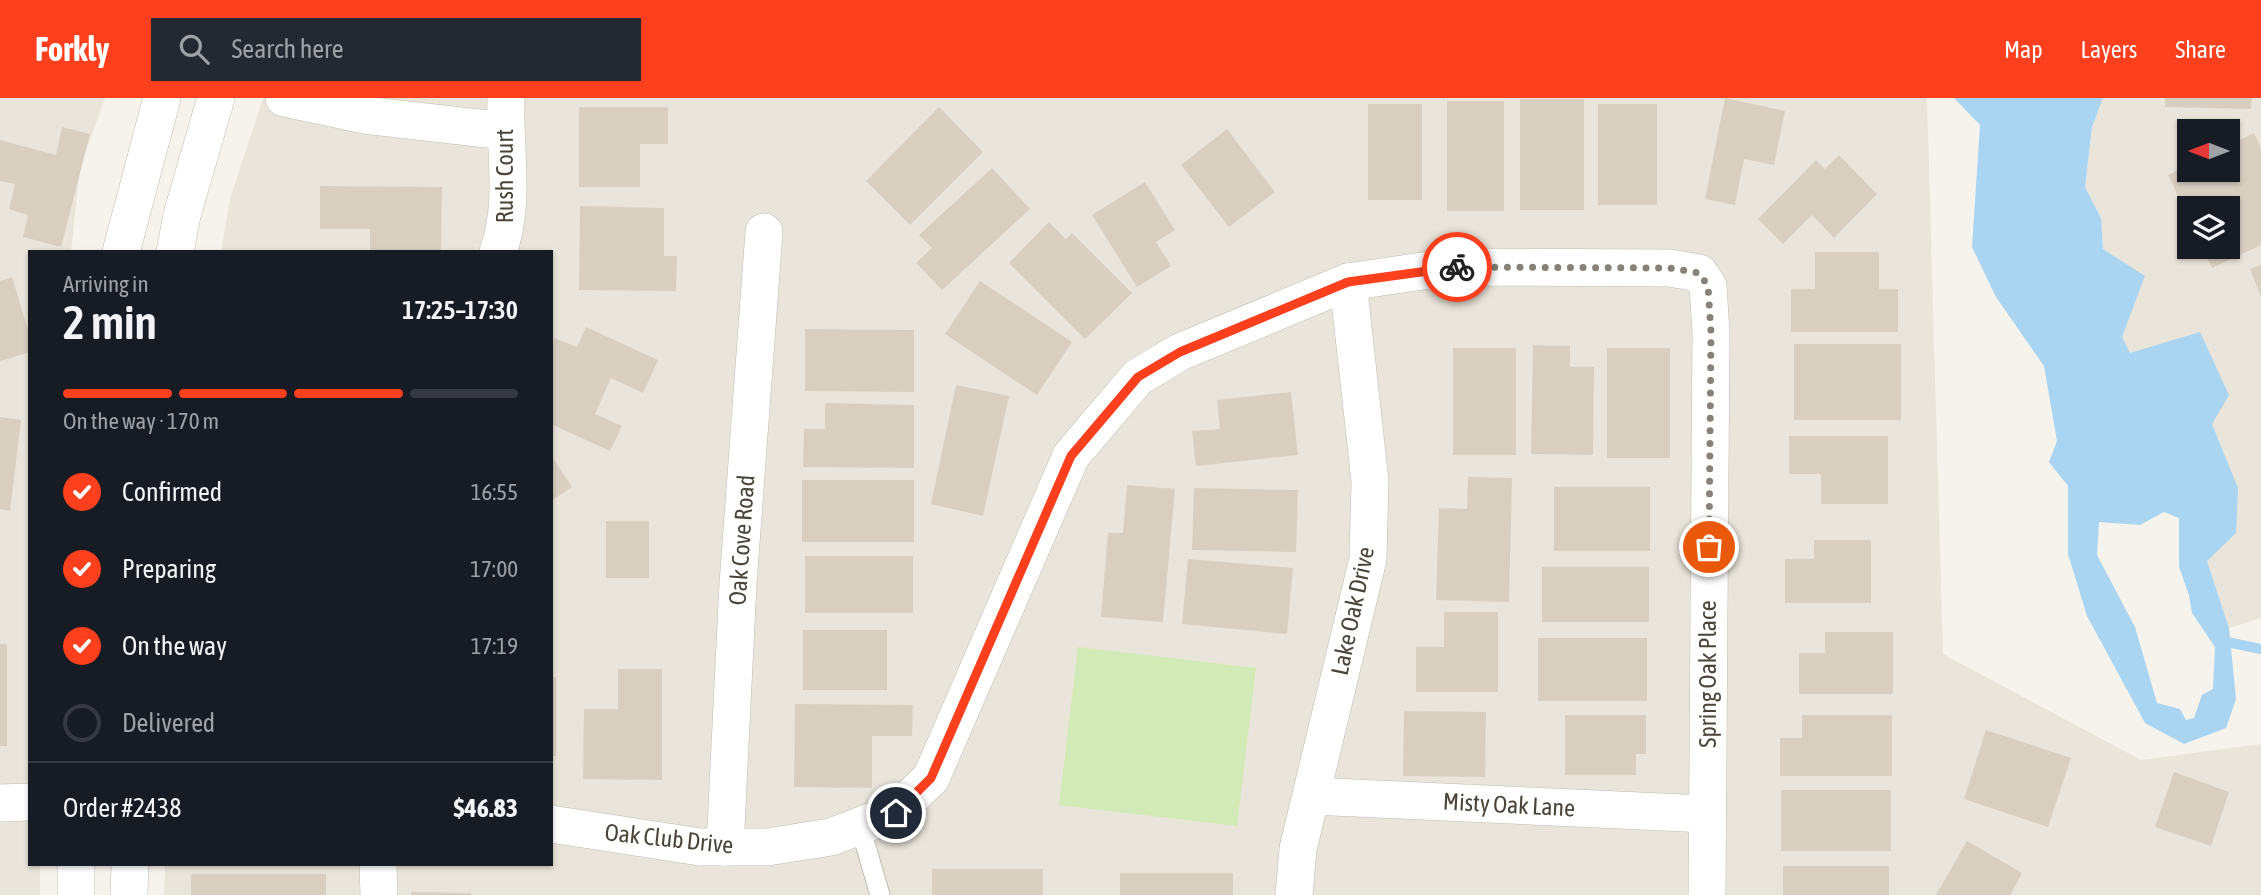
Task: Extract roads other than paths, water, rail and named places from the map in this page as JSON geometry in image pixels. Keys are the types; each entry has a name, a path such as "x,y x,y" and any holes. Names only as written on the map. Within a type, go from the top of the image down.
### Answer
{"street":[{"path":"122,250 162,98"},
{"path":"175,250 216,98"},
{"path":"284,98 364,115 505,114"},
{"name":"Rush Court","path":"499,250 505,234 509,158 505,114"},
{"name":"Oak Cove Road","path":"725,847 738,584 764,232"},
{"name":"Oak Club Drive","path":"553,824 699,847 767,847 831,837 896,813 931,778 1071,456 1138,377 1180,352 1348,282 1450,267 1656,268 1699,273 1708,286"},
{"name":"Lake Oak Drive","path":"1294,895 1298,849 1368,559 1370,481 1348,282"},
{"name":"Spring Oak Place","path":"1707,895 1711,332 1708,286"},
{"name":"Misty Oak Lane","path":"1311,796 1707,814"},
{"path":"0,803 28,802"},
{"path":"76,866 76,895"},
{"path":"129,895 130,866"},
{"path":"378,866 379,895"}],"lane":[{"path":"860,826 880,895"}],"water":[{"path":"1954,98 2103,98 2092,127 2085,187 2101,218 2103,249 2145,276 2122,337 2130,353 2200,332 2229,395 2212,424 2238,488 2236,533 2207,561 2229,628 2236,699 2226,728 2184,744 2145,723 2087,616 2068,554 2068,486 2049,462 2057,441 2044,366 1996,297 1972,247 1980,125","holes":["2164,512 2179,518 2179,567 2192,613 2215,647 2213,689 2202,695 2194,718 2186,720 2180,709 2157,703 2135,627 2097,555 2099,522 2140,525"]}],"waterway":[{"path":"2224,636 2227,642 2261,649"}]}
